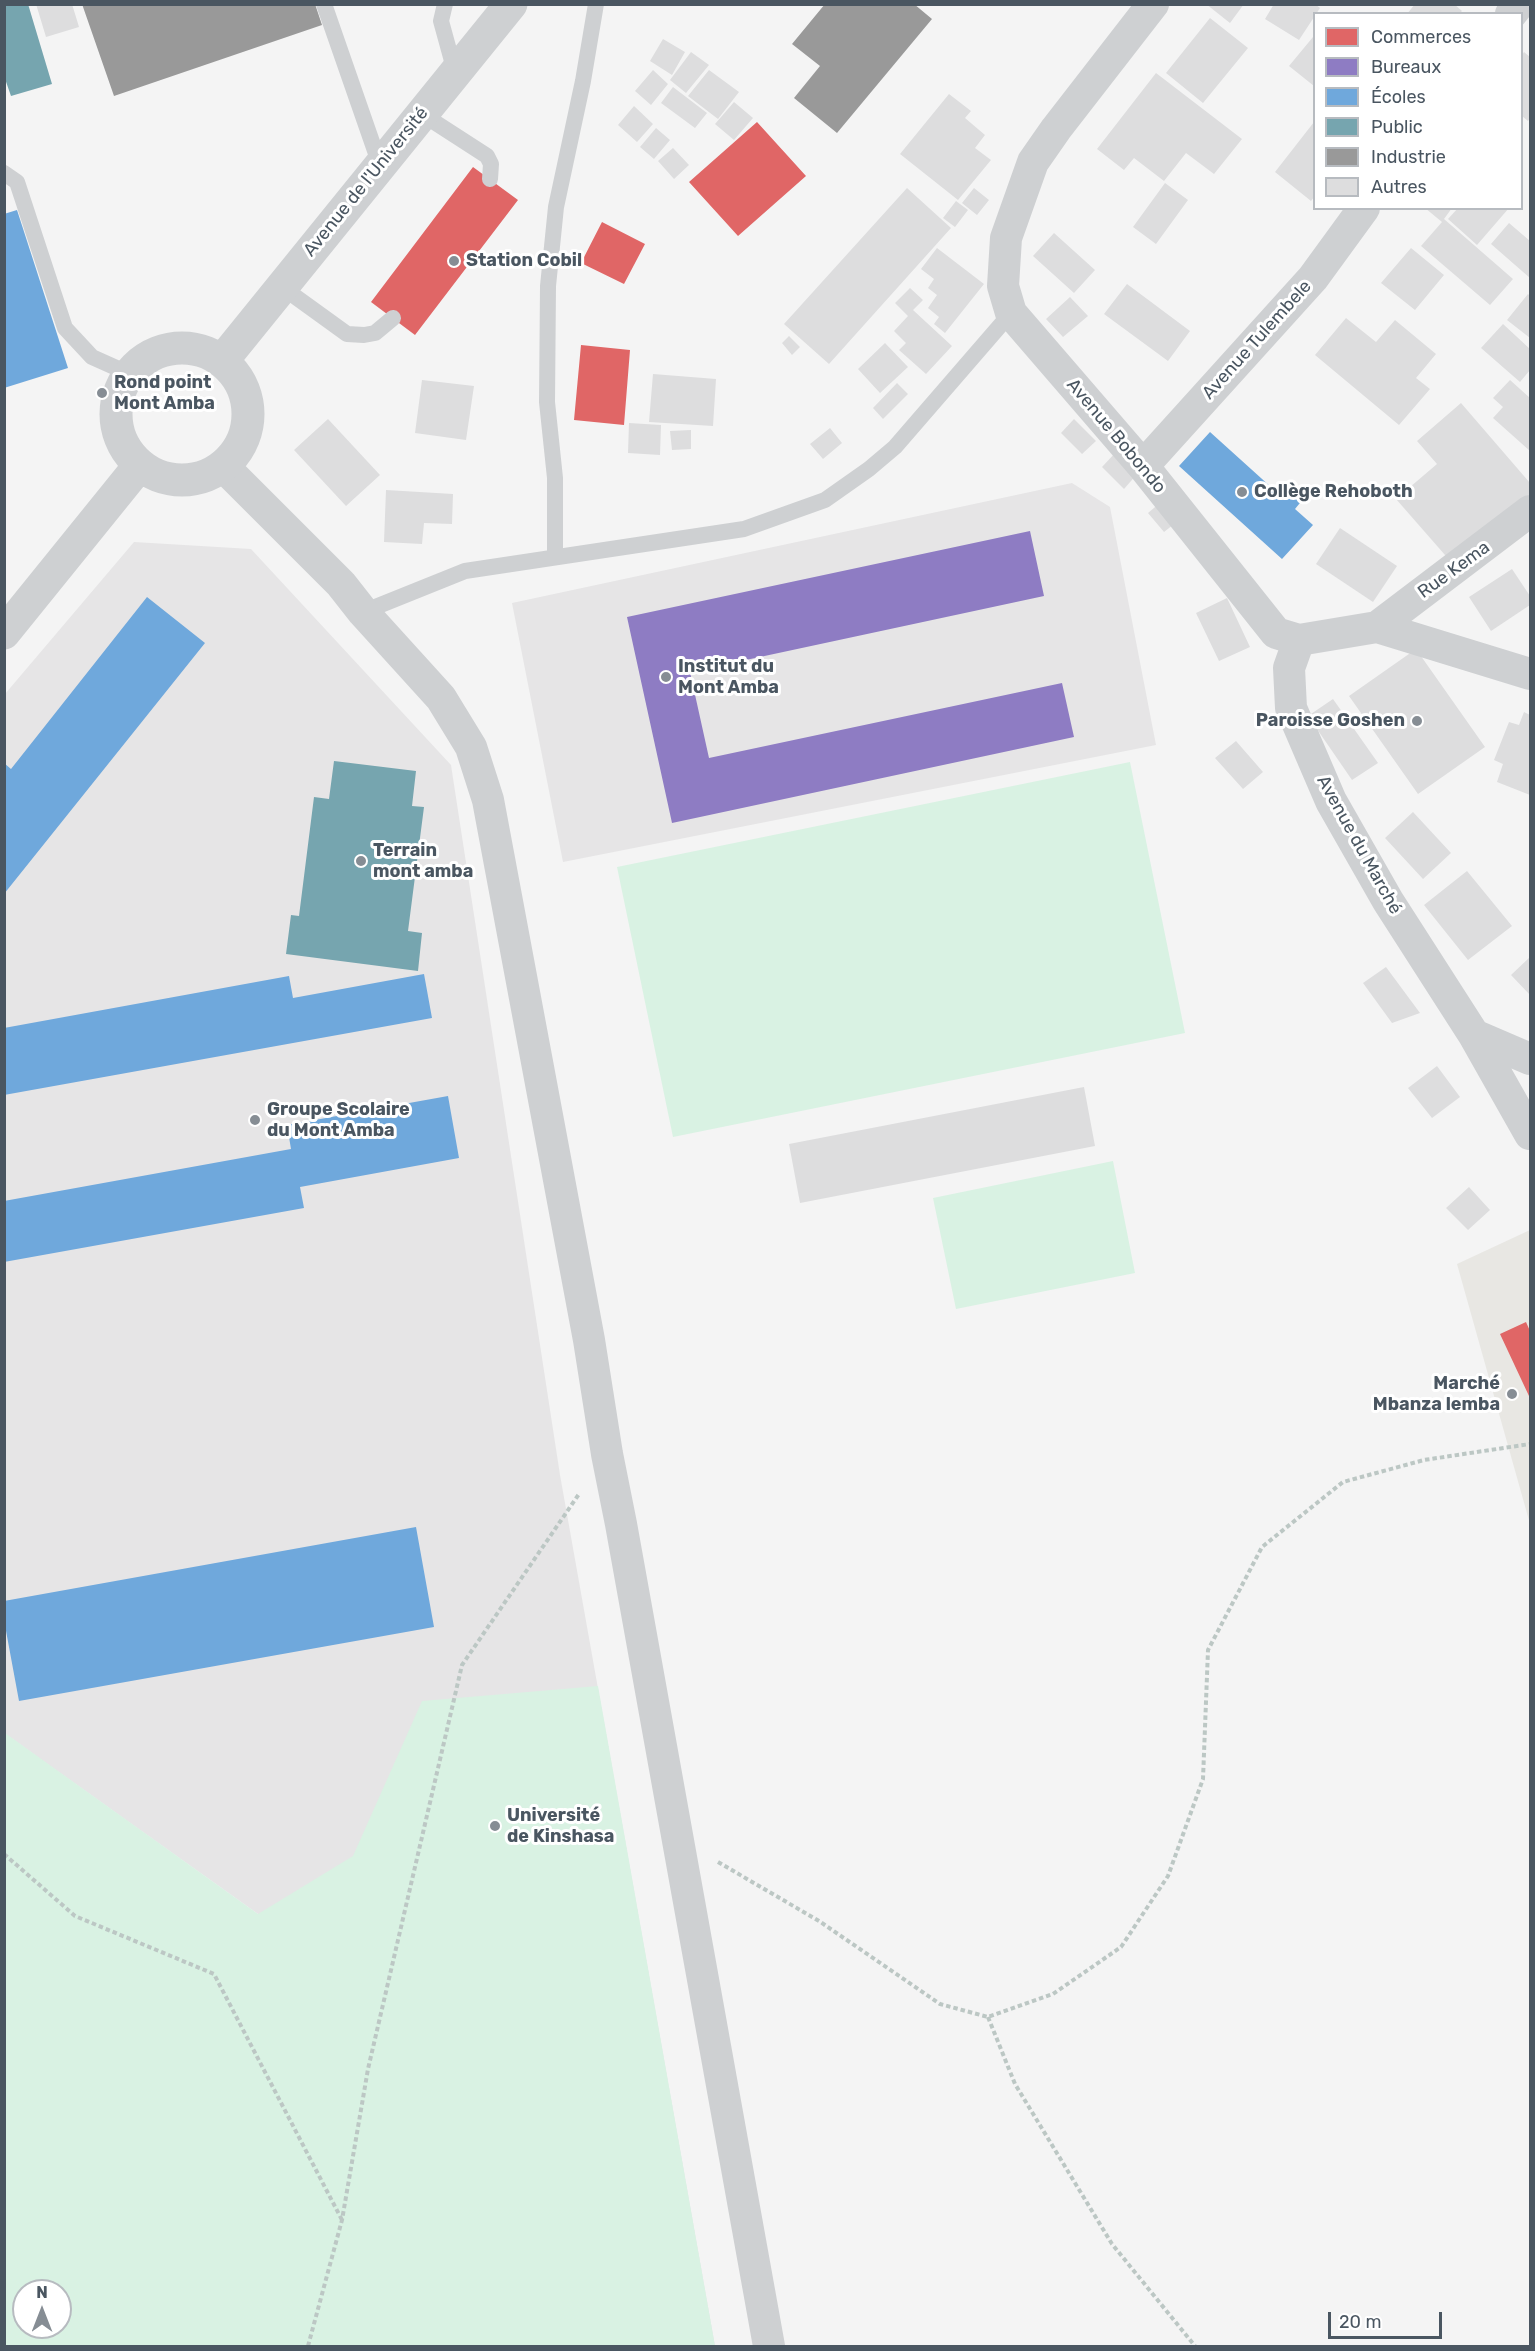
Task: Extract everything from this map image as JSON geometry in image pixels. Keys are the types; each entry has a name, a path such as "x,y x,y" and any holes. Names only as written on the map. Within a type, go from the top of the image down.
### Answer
{"street":[{"name":"Avenue de l'Université","path":"222,360 511,4"},
{"name":"Avenue Bobondo","path":"1153,4 1056,129 1034,162 1006,238 1003,286 1011,313 1143,466 1276,633 1299,640"},
{"name":"Avenue Tulembele","path":"1143,466 1313,278 1363,210"},
{"path":"195,348 222,360 242,384 249,413 243,443 224,467 196,480 165,480 139,466 120,442 114,414 121,385 139,362 165,349 195,348"},
{"path":"4,633 139,466"},
{"path":"224,467 341,584 363,612 441,698 471,747 488,800 589,1340 607,1454 770,2346"},
{"name":"Rue Kema","path":"1377,627 1530,511"},
{"path":"1299,640 1377,627 1530,674"},
{"name":"Avenue du Marché","path":"1299,640 1288,668 1291,708 1331,801 1388,901 1474,1035 1530,1134"},
{"path":"1474,1035 1530,1059"}],"lane":[{"path":"324,4 380,165"},
{"path":"445,4 441,21 455,72"},
{"path":"555,557 555,478 547,402 548,286 556,207 583,81 596,4"},
{"path":"422,114 487,156 491,164 490,179"},
{"path":"4,173 16,182 65,328 92,357 130,374"},
{"path":"282,287 347,334 375,333 393,318"},
{"path":"363,612 465,571 744,529 825,500 869,469 895,447 1011,313"}],"path":[{"path":"678,1839 819,1921 940,2004 988,2017 1053,1994 1121,1947 1168,1876 1203,1779 1208,1650 1262,1547 1343,1482 1424,1460 1530,1444"},
{"path":"308,2346 342,2220 368,2069 462,1665 607,1454"},
{"path":"4,1854 75,1916 214,1974 342,2220"},
{"path":"988,2017 1015,2084 1112,2244 1195,2346"}],"shaded area":[{"path":"1072,483 1110,507 1156,745 563,862 512,603"},
{"name":"Groupe Scolaire du Mont Amba","path":"134,542 251,549 451,765 560,1475 715,2346 5,2346 4,2277 258,1914 4,1733 5,694"},
{"name":"Marché Mbanza lemba","path":"1530,1230 1530,1524 1457,1264"}],"green space":[{"path":"1130,762 1185,1033 673,1137 617,867"},
{"path":"1113,1161 1135,1273 956,1309 933,1198"},
{"name":"Université de Kinshasa","path":"598,1686 715,2346 5,2346 5,1733 258,1914 353,1856 422,1701"}],"building: Commerces":[{"path":"757,122 806,176 738,236 689,182"},
{"path":"473,167 518,200 415,335 371,302"},
{"path":"602,222 645,244 624,284 581,263"},
{"path":"581,345 630,350 624,425 574,420"},
{"path":"1526,1322 1530,1331 1529,1396 1500,1334"}],"building: Bureaux":[{"name":"Institut du Mont Amba","path":"1030,531 1044,596 690,672 709,758 1062,683 1074,737 672,823 627,617"}],"building: Écoles":[{"path":"17,210 68,368 4,388 4,214"},
{"name":"Collège Rehoboth","path":"1210,432 1282,497 1292,487 1304,498 1295,509 1313,525 1282,559 1179,466"},
{"path":"147,597 205,643 4,894 4,763 11,769"},
{"path":"424,974 432,1018 4,1095 4,1028 289,976 293,998"},
{"path":"448,1096 459,1158 300,1187 304,1208 4,1262 4,1201 291,1149 287,1125"},
{"path":"416,1527 434,1627 19,1701 4,1620 4,1601"}],"building: Public":[{"path":"4,4 28,4 52,84 11,96 4,76"},
{"name":"Terrain mont amba","path":"334,761 416,771 412,806 424,807 408,931 422,933 418,971 286,954 291,915 299,916 314,797 329,799"}],"building: Industrie":[{"path":"82,4 315,4 322,25 114,96"},
{"path":"825,4 914,4 932,19 837,133 794,98 820,66 792,44"}],"building: Autres":[{"path":"36,4 72,4 79,27 46,37"},
{"path":"1206,4 1244,4 1230,23"},
{"path":"1274,4 1315,4 1320,8 1317,12 1313,12 1313,19 1299,40 1265,19"},
{"path":"1415,4 1454,4 1462,11 1461,12 1409,12"},
{"path":"1210,18 1248,48 1203,103 1166,73"},
{"path":"1313,37 1313,85 1289,66"},
{"path":"663,39 685,52 672,75 650,61"},
{"path":"691,52 709,65 686,93 670,80"},
{"path":"1523,54 1530,57 1530,118 1528,121 1523,117"},
{"path":"653,70 668,84 651,105 635,91"},
{"path":"709,70 739,92 718,119 688,96"},
{"path":"1156,73 1242,139 1214,174 1186,153 1164,181 1134,158 1124,170 1097,149"},
{"path":"673,87 707,113 695,128 661,103"},
{"path":"949,94 971,111 965,118 985,135 975,148 991,160 958,200 900,154"},
{"path":"734,102 753,118 734,140 715,124"},
{"path":"634,106 653,124 637,142 618,125"},
{"path":"1313,123 1313,198 1311,201 1275,172"},
{"path":"656,128 670,140 654,159 640,147"},
{"path":"673,148 689,165 674,179 658,161"},
{"path":"1165,183 1188,200 1156,244 1133,227"},
{"path":"907,188 951,228 829,364 784,324"},
{"path":"974,188 989,200 977,215 962,203"},
{"path":"956,201 968,210 955,227 943,218"},
{"path":"1427,210 1451,210 1444,219 1513,279 1490,305 1421,246 1442,222"},
{"path":"1456,210 1507,210 1477,245 1448,219"},
{"path":"1509,223 1530,241 1530,278 1491,244"},
{"path":"1054,233 1095,270 1074,293 1033,256"},
{"path":"937,248 984,284 945,333 934,324 939,317 928,308 937,295 928,288 934,279 921,269"},
{"path":"1411,248 1444,275 1415,310 1381,283"},
{"path":"1127,284 1190,331 1168,361 1104,314"},
{"path":"910,288 923,300 913,310 952,346 926,374 899,350 906,343 894,331 908,316 895,303"},
{"path":"1528,294 1530,296 1530,338 1507,320"},
{"path":"1070,297 1088,316 1063,337 1046,319"},
{"path":"1346,318 1376,342 1395,320 1436,354 1416,378 1430,389 1399,425 1315,355"},
{"path":"1503,324 1530,349 1530,370 1520,382 1481,348"},
{"path":"789,336 800,347 792,355 782,343"},
{"path":"885,343 908,367 880,393 858,369"},
{"path":"653,374 716,379 713,426 649,422"},
{"path":"422,380 474,386 466,440 415,433"},
{"path":"1510,380 1530,398 1530,451 1493,418 1503,407 1493,398"},
{"path":"897,383 908,394 883,419 873,408"},
{"path":"1461,403 1530,483 1530,496 1452,563 1396,499 1437,464 1417,441"},
{"path":"328,419 380,475 346,506 294,450"},
{"path":"1074,419 1096,441 1082,454 1061,433"},
{"path":"629,423 661,425 660,455 628,453"},
{"path":"830,428 842,443 823,459 810,444"},
{"path":"691,430 691,449 672,450 670,431"},
{"path":"1116,452 1138,473 1124,489 1102,467"},
{"path":"386,490 453,494 452,524 424,523 422,544 384,542"},
{"path":"1161,502 1178,521 1164,532 1148,513"},
{"path":"1340,528 1397,566 1373,602 1316,564"},
{"path":"1512,569 1530,596 1530,605 1491,631 1469,597"},
{"path":"1227,598 1250,647 1219,661 1196,613"},
{"name":"Paroisse Goshen","path":"1416,649 1485,747 1418,794 1349,696"},
{"path":"1333,699 1378,763 1352,780 1308,716"},
{"path":"1524,712 1530,715 1530,795 1497,782 1503,764 1494,760 1509,722 1519,725"},
{"path":"1236,741 1263,772 1243,789 1215,758"},
{"path":"1413,812 1451,853 1423,879 1385,838"},
{"path":"1467,871 1512,926 1468,960 1424,905"},
{"path":"1530,957 1530,995 1511,975"},
{"path":"1386,967 1420,1013 1392,1023 1363,983"},
{"path":"1437,1066 1460,1097 1432,1118 1408,1088"},
{"path":"1084,1087 1095,1146 800,1203 789,1144"},
{"path":"1469,1187 1490,1210 1468,1230 1446,1208"}],"place":[{"name":"Station Cobil","path":"454,261"},
{"name":"Rond point Mont Amba","path":"102,393"},
{"name":"Collège Rehoboth","path":"1242,492"},
{"name":"Institut du Mont Amba","path":"666,677"},
{"name":"Paroisse Goshen","path":"1417,721"},
{"name":"Terrain mont amba","path":"361,861"},
{"name":"Groupe Scolaire du Mont Amba","path":"255,1120"},
{"name":"Marché Mbanza lemba","path":"1512,1394"},
{"name":"Université de Kinshasa","path":"495,1826"}]}
